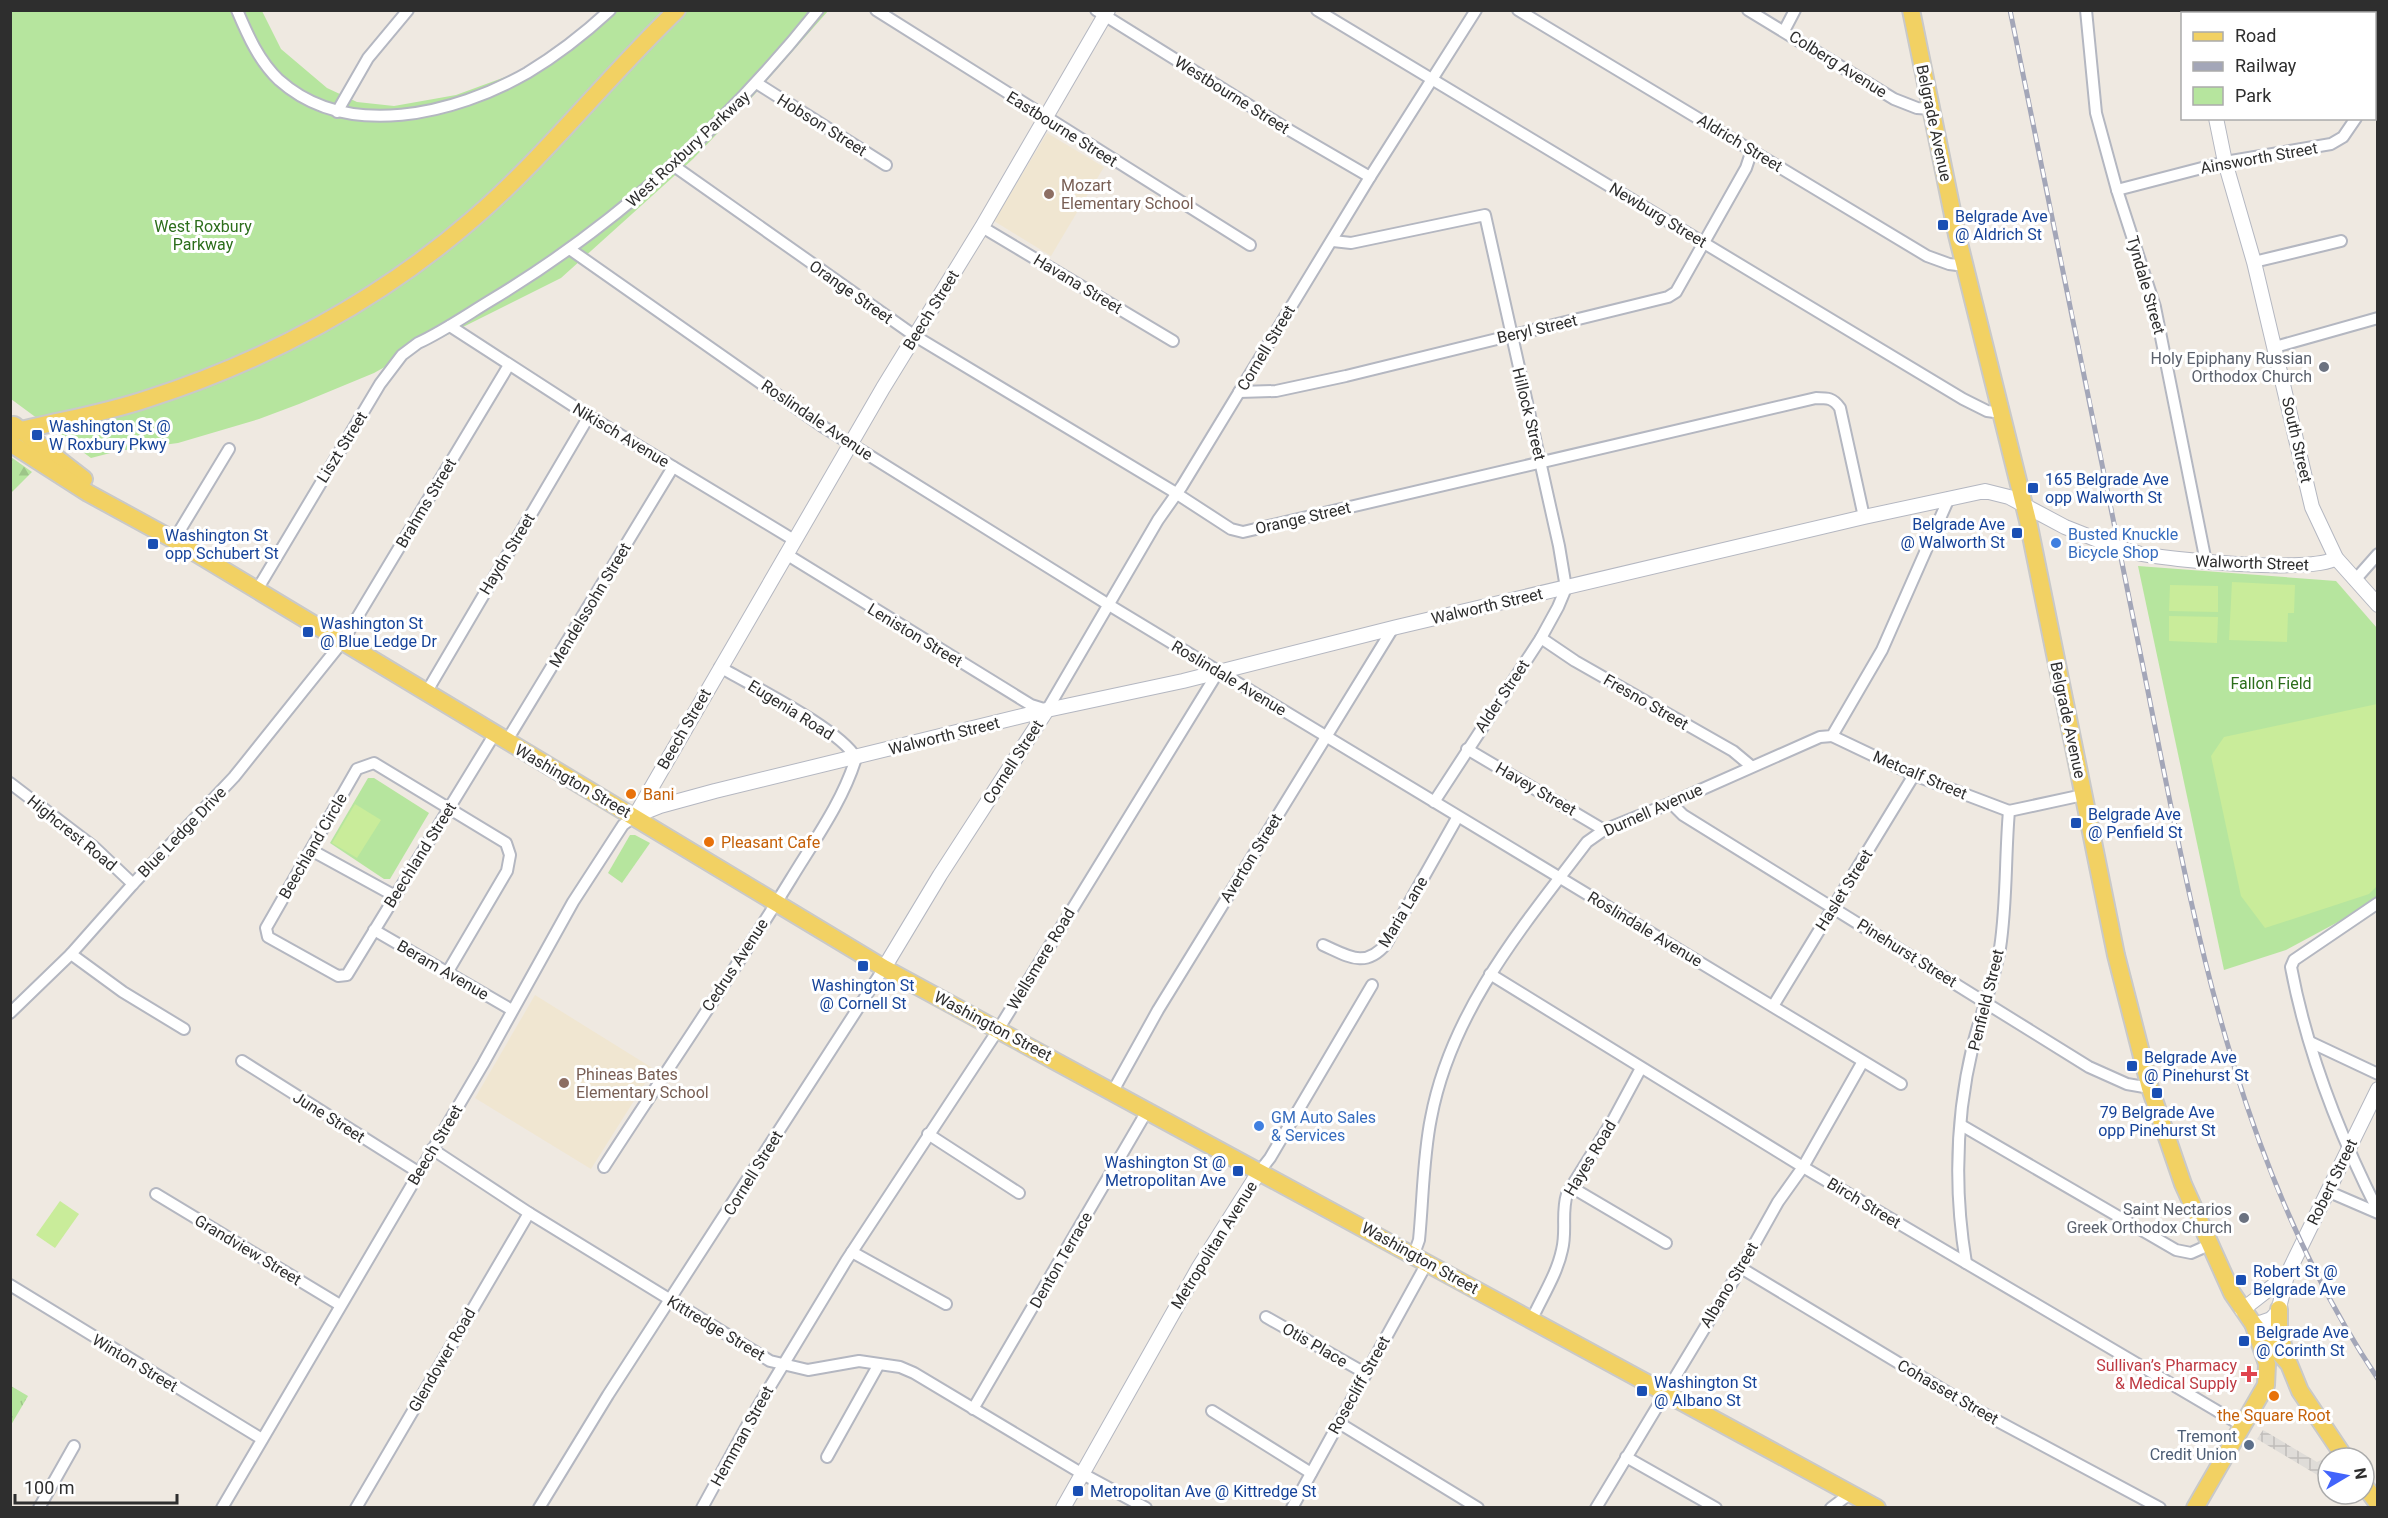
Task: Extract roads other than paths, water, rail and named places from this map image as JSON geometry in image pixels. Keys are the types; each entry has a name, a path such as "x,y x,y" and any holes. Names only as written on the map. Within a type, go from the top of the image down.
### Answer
{"main road":[{"path":"13,432 146,400 220,372 313,329 376,292 457,233 495,200 677,10"},
{"name":"Belgrade Avenue","path":"1911,10 1965,266 2023,504 2127,1004 2150,1088 2176,1166 2209,1245 2242,1310 2289,1364 2300,1391 2337,1446"},
{"name":"Washington Street","path":"13,432 43,470 174,540 500,738 777,901 884,968 1877,1508"},
{"name":"Washington Street","path":"13,432 126,514"},
{"path":"2279,1309 2281,1340 2289,1364"},
{"path":"2254,1325 2267,1364 2266,1385"},
{"path":"2195,1508 2266,1385 2281,1379 2289,1381 2300,1391"}],"street":[{"path":"237,10 261,59 279,80 303,97 337,112 396,117 475,96 525,74 576,41 608,13"},
{"path":"337,112 368,58 408,10"},
{"name":"West Roxbury Parkway","path":"450,326 571,250 674,166 758,84 818,10"},
{"name":"Eastbourne Street","path":"876,10 1046,119 1250,245"},
{"name":"Newburg Street","path":"1317,10 1963,399 1987,411 2002,413"},
{"name":"Cornell Street","path":"539,1508 1047,710 1108,605 1333,241 1370,177 1476,10"},
{"name":"Aldrich Street","path":"1518,10 1927,256 1949,264 1965,266"},
{"name":"Colberg Avenue","path":"1749,10 1894,99 1917,108 1931,109"},
{"path":"1784,31 1795,10"},
{"name":"Tyndale Street","path":"2086,10 2096,113 2116,190 2141,257 2155,307 2206,562"},
{"name":"Beech Street","path":"222,1508 483,1064 573,902 623,825 635,816 851,443 1046,119 1103,12"},
{"name":"Westbourne Street","path":"1103,12 1284,127 1370,177"},
{"name":"Hobson Street","path":"758,84 886,165"},
{"name":"South Street","path":"2216,120 2224,162 2254,262 2312,507 2336,558 2378,606"},
{"name":"Ainsworth Street","path":"2116,190 2224,162 2259,155 2311,150 2331,144 2343,137 2355,120"},
{"name":"Beryl Street","path":"1239,392 1276,391 1296,387 1668,297 1676,292 1746,168 1752,150"},
{"name":"Orange Street","path":"674,166 915,336 1177,494 1231,530 1243,532 1792,402 1829,398 1835,400 1840,408 1864,517"},
{"name":"Hillock Street","path":"1333,241 1351,243 1485,215 1510,335 1541,461 1566,588"},
{"name":"Havana Street","path":"982,227 1173,341"},
{"path":"2254,262 2341,241"},
{"name":"Roslindale Avenue","path":"571,250 822,426 1108,605 1457,818 1773,1006 1862,1063 1901,1084"},
{"path":"2275,347 2378,318"},
{"name":"Nikisch Avenue","path":"450,326 589,416 794,540"},
{"name":"Liszt Street","path":"257,590 380,384 402,355 418,343 450,326"},
{"name":"Brahms Street","path":"343,641 509,365"},
{"name":"Haydn Street","path":"426,693 589,416"},
{"path":"174,540 229,449"},
{"name":"Mendelssohn Street","path":"500,738 673,467"},
{"name":"Walworth Street","path":"635,816 660,806 704,794 1047,710 1218,672 1393,628 1864,517 1985,491 2002,494 2065,527 2113,546 2169,559 2321,565 2336,558"},
{"path":"1832,735 1882,650 1949,498"},
{"name":"Leniston Street","path":"786,554 1031,705 1047,710"},
{"path":"2355,580 2378,554"},
{"name":"Alder Street","path":"1434,802 1541,638 1566,588"},
{"name":"Averton Street","path":"1113,1091 1158,1010 1393,628"},
{"name":"Fresno Street","path":"1541,638 1575,661 1733,751 1751,766"},
{"name":"Blue Ledge Drive","path":"10,1013 71,954 133,884 234,777 343,641"},
{"name":"Eugenia Road","path":"720,667 826,730 850,748 856,758"},
{"name":"Wellsmere Road","path":"783,1365 852,1252 998,1030 1218,672"},
{"name":"Durnell Avenue","path":"1421,1258 1419,1240 1431,1117 1448,1060 1464,1022 1490,974 1587,842 1604,830 1820,737 1832,735"},
{"name":"Metcalf Street","path":"1832,735 1914,775 2009,811"},
{"name":"Beechland Street","path":"347,975 449,808 500,738"},
{"name":"Havey Street","path":"1467,749 1604,830"},
{"name":"Cedrus Avenue","path":"604,1167 822,828 851,773 856,758"},
{"name":"Beechland Circle","path":"347,975 338,976 268,937 266,928 357,769 374,763 449,808"},
{"name":"Haslet Street","path":"1773,1006 1914,775"},
{"name":"Highcrest Road","path":"10,783 94,847 133,884"},
{"path":"2009,811 2083,795"},
{"name":"Pinehurst Street","path":"1671,803 1683,815 2089,1066 2127,1084 2150,1088"},
{"path":"447,973 510,864 506,843 449,808"},
{"name":"Penfield Street","path":"1966,1263 1958,1204 1961,1125 1973,1045 1987,1003 2000,945 2009,811"},
{"name":"Maria Lane","path":"1323,945 1358,958 1377,955 1392,934 1457,818"},
{"path":"311,850 395,896"},
{"path":"2378,903 2293,961 2291,967 2310,1042 2348,1151 2378,1212"},
{"name":"Beram Avenue","path":"374,930 512,1010"},
{"path":"71,954 123,992 184,1029"},
{"name":"Birch Street","path":"1490,974 1803,1167 2241,1425"},
{"name":"Metropolitan Avenue","path":"1063,1508 1199,1267 1270,1158 1372,985"},
{"path":"2310,1042 2378,1074"},
{"name":"June Street","path":"242,1061 418,1172"},
{"name":"Albano Street","path":"1596,1508 1664,1392 1742,1268 1778,1202 1803,1167 1862,1063"},
{"name":"Hayes Road","path":"1532,1319 1562,1254 1563,1206 1641,1068"},
{"name":"Robert Street","path":"2279,1309 2287,1275 2378,1089"},
{"name":"Denton Terrace","path":"974,1409 1147,1111"},
{"path":"1961,1125 2181,1253 2191,1253 2209,1245"},
{"path":"928,1134 1019,1193"},
{"name":"Kittredge Street","path":"432,1149 529,1213 770,1361 808,1370 859,1361 914,1373 1081,1473 1146,1508"},
{"path":"1572,1187 1666,1243"},
{"path":"2327,1191 2378,1212"},
{"name":"Grandview Street","path":"156,1194 340,1305"},
{"name":"Glendower Road","path":"356,1508 529,1213"},
{"path":"852,1252 946,1304"},
{"name":"Rosecliff Street","path":"1292,1508 1365,1373 1421,1258"},
{"name":"Cohasset Street","path":"1742,1268 1975,1409 2160,1508"},
{"name":"Robert Street","path":"2242,1310 2287,1275"},
{"name":"Winton Street","path":"10,1285 262,1439"},
{"path":"2254,1325 2271,1320 2279,1309"},
{"name":"Otis Place","path":"1266,1317 1365,1373"},
{"path":"827,1457 879,1364"},
{"name":"Hemman Street","path":"702,1508 783,1365"},
{"path":"1212,1412 1311,1473"},
{"path":"1339,1423 1478,1508"},
{"path":"39,1508 74,1446"},
{"path":"1626,1457 1716,1508"},
{"path":"1831,1508 1851,1493"}],"railway":[{"path":"2010,10 2177,835 2222,1024 2250,1116 2285,1206 2327,1294 2378,1379"}],"place":[{"name":"Mozart Elementary School","path":"1049,194"},
{"name":"Belgrade Ave @ Aldrich St","path":"1943,225"},
{"name":"Holy Epiphany Russian Orthodox Church","path":"2324,367"},
{"name":"Washington St @ W Roxbury Pkwy","path":"37,435"},
{"name":"165 Belgrade Ave opp Walworth St","path":"2033,488"},
{"name":"Belgrade Ave @ Walworth St","path":"2017,533"},
{"name":"Busted Knuckle Bicycle Shop","path":"2056,543"},
{"name":"Washington St opp Schubert St","path":"153,544"},
{"name":"Washington St @ Blue Ledge Dr","path":"308,632"},
{"name":"Bani","path":"631,794"},
{"name":"Belgrade Ave @ Penfield St","path":"2076,823"},
{"name":"Pleasant Cafe","path":"709,842"},
{"name":"Washington St @ Cornell St","path":"863,966"},
{"name":"Belgrade Ave @ Pinehurst St","path":"2132,1066"},
{"name":"Phineas Bates Elementary School","path":"564,1083"},
{"name":"79 Belgrade Ave opp Pinehurst St","path":"2157,1093"},
{"name":"GM Auto Sales & Services","path":"1259,1126"},
{"name":"Washington St @ Metropolitan Ave","path":"1238,1171"},
{"name":"Saint Nectarios Greek Orthodox Church","path":"2244,1218"},
{"name":"Robert St @ Belgrade Ave","path":"2241,1280"},
{"name":"Belgrade Ave @ Corinth St","path":"2244,1341"},
{"name":"Sullivan’s Pharmacy & Medical Supply","path":"2249,1374"},
{"name":"Washington St @ Albano St","path":"1642,1391"},
{"name":"the Square Root","path":"2274,1396"},
{"name":"Tremont Credit Union","path":"2249,1445"},
{"name":"Metropolitan Ave @ Kittredge St","path":"1078,1491"}],"park label":[{"name":"Fallon Field","path":"2271,683"}]}
